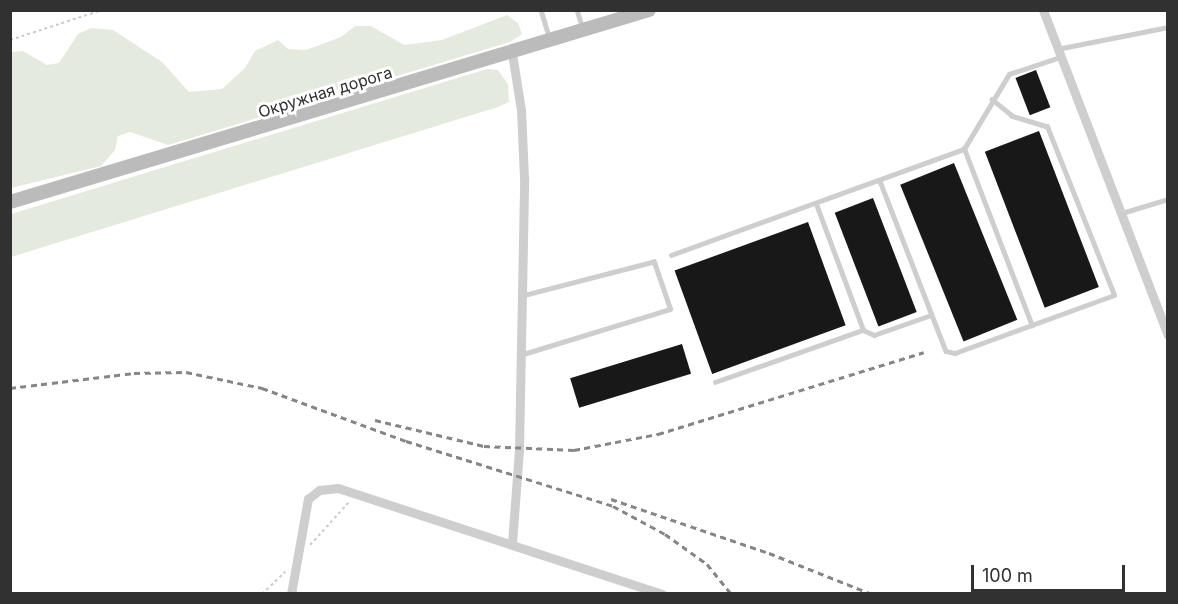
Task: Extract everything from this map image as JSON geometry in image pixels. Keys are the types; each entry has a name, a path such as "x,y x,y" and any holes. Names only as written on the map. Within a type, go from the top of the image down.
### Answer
{"main road":[{"name":"Окружная дорога","path":"10,202 649,10"}],"street":[{"path":"1043,10 1167,335"},
{"path":"512,53 521,110 524,178 518,474 512,543"},
{"path":"291,594 308,499 319,490 338,488 512,543 662,594"}],"lane":[{"path":"541,10 550,41"},
{"path":"578,10 584,31"},
{"path":"671,255 880,181 964,148 1009,74 1059,53 1167,27"},
{"path":"880,181 940,344 946,351 955,353 1114,296 1047,127 1012,116 992,100"},
{"path":"964,148 1032,326"},
{"path":"1119,214 1167,199"},
{"path":"816,204 863,330"},
{"path":"520,355 670,309 654,262 522,296"},
{"path":"715,382 863,330 874,335 931,315"}],"path":[{"path":"10,40 102,10"},
{"path":"308,548 340,509 353,499 366,497"},
{"path":"262,594 295,566"}],"shaded area":[{"path":"507,15 518,23 522,34 510,42 168,145 130,132 118,136 115,150 101,166 11,188 11,52 23,51 47,65 59,63 78,34 91,28 113,30 162,62 189,92 222,89 245,68 255,51 278,40 288,49 306,50 341,37 355,26 371,26 404,45 442,40"},
{"path":"487,69 498,70 508,84 509,102 11,257 11,214"}],"building":[{"path":"1036,70 1050,107 1030,115 1015,78"},
{"path":"1039,131 1099,287 1045,308 985,152"},
{"path":"954,163 1017,320 964,341 900,185"},
{"path":"873,198 917,312 878,327 835,213"},
{"path":"808,222 846,325 712,374 675,271"},
{"path":"682,344 691,374 579,408 570,378"}],"railway":[{"path":"375,420 484,446 574,450 658,434 924,352"},
{"path":"10,388 134,373 186,372 262,388 406,441 613,506 665,534 707,564 731,594"},
{"path":"611,499 769,553 872,594"}]}
